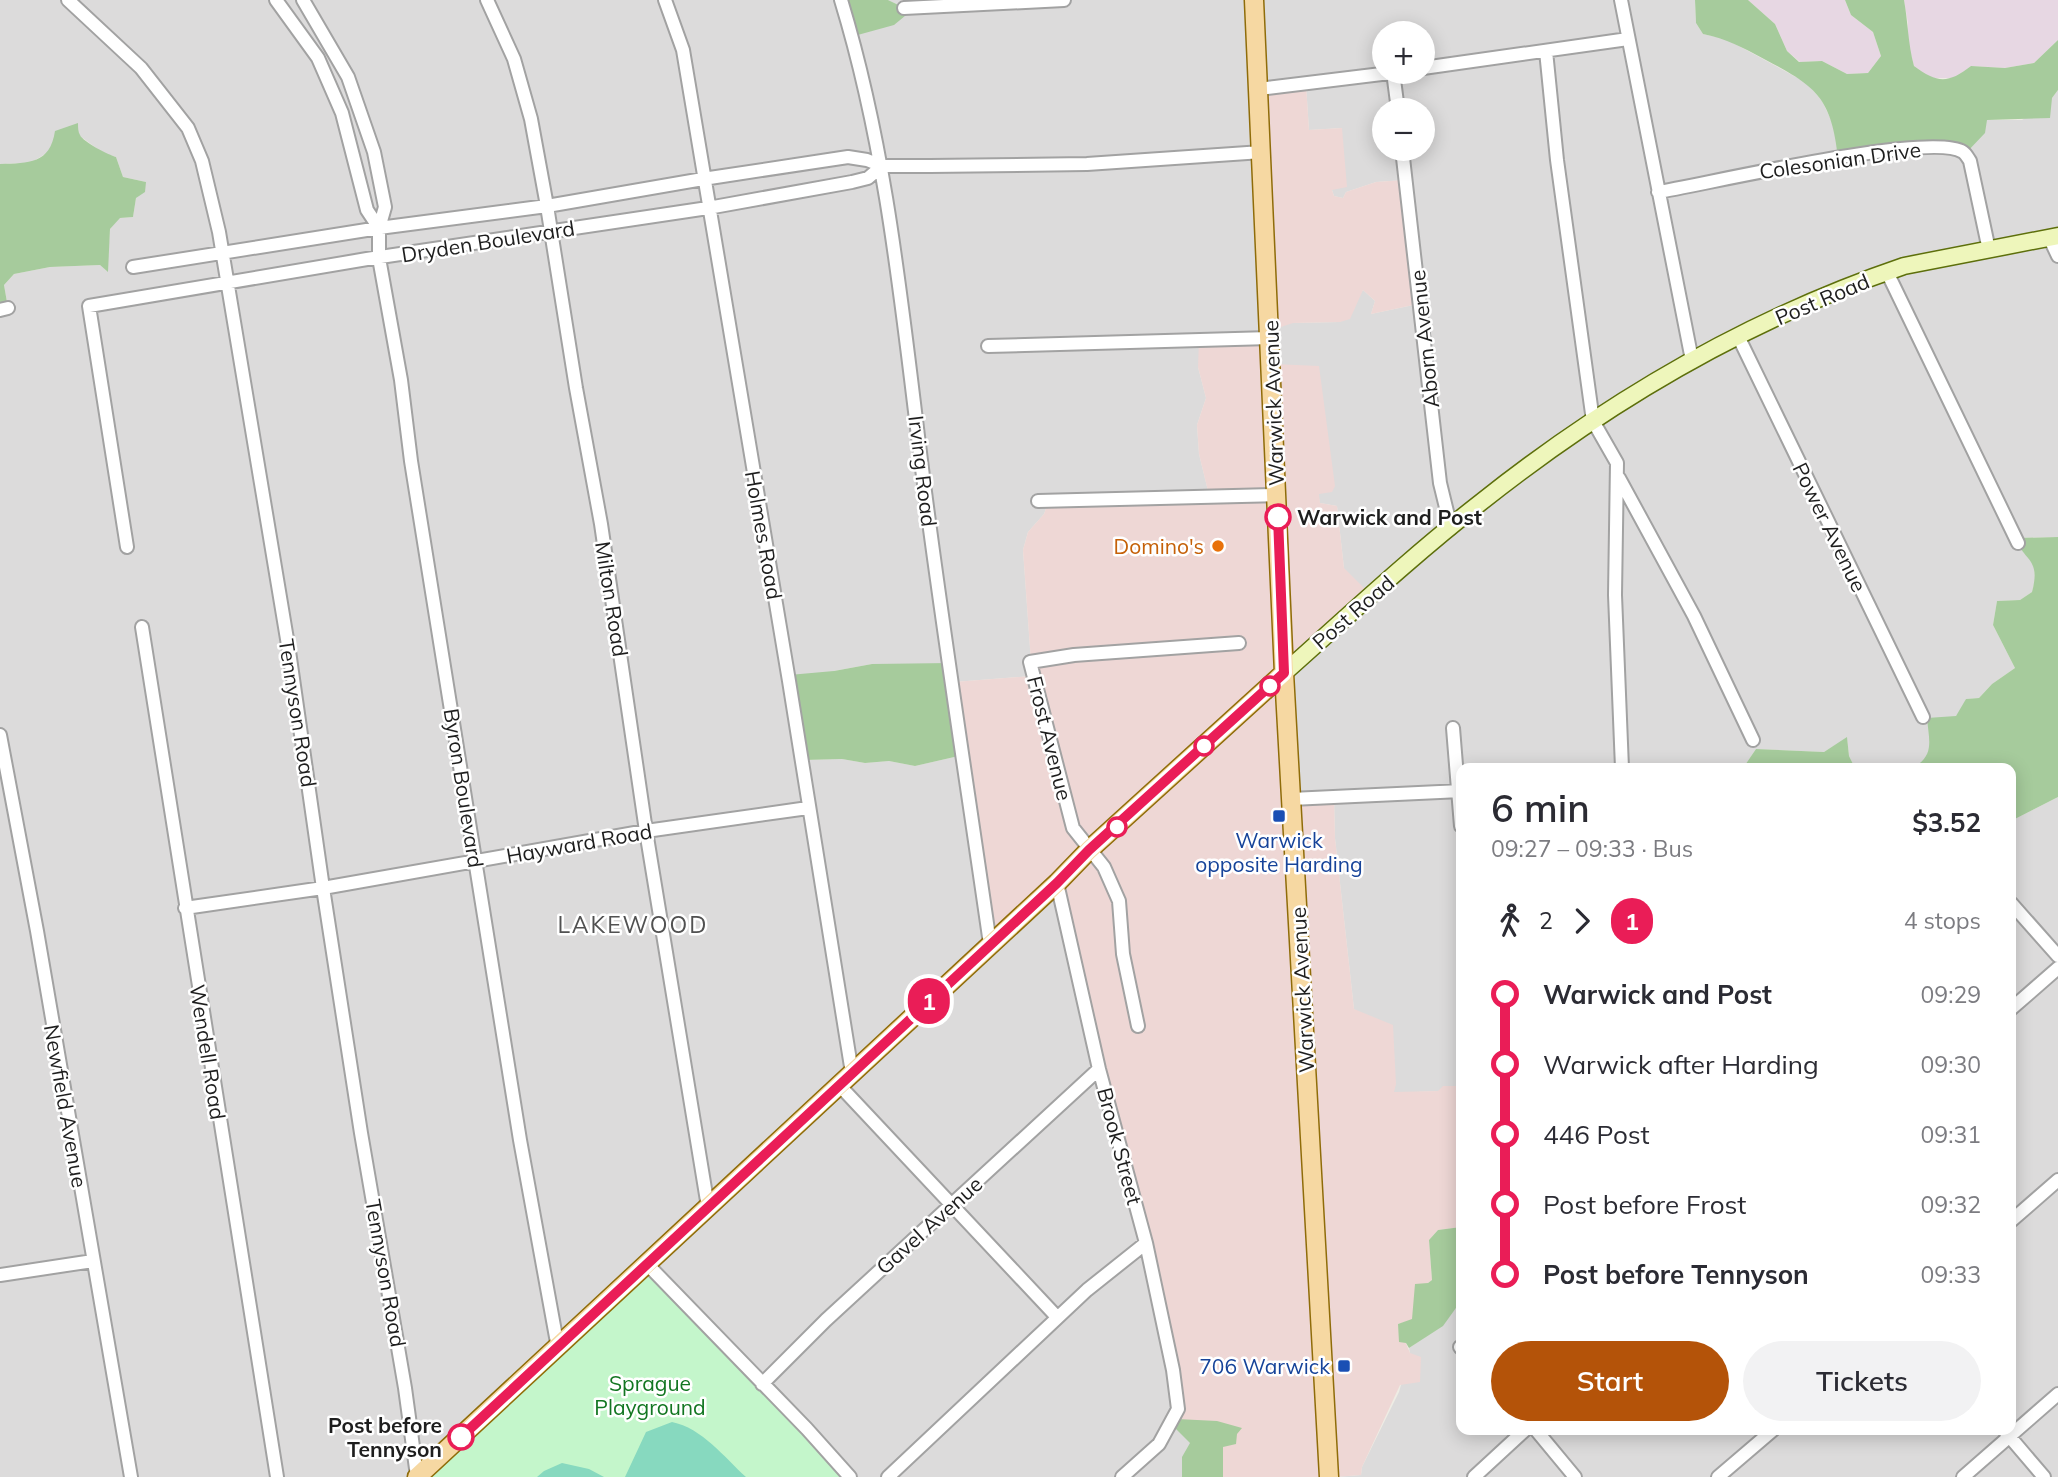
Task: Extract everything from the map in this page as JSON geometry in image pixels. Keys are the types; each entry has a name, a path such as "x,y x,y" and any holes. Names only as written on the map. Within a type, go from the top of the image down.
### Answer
{"main road":[{"name":"Warwick Avenue","path":"1254,0 1284,673 1329,1477"},
{"name":"Post Road","path":"417,1477 1057,883 1089,850 1284,673 1481,502 1593,421 1692,360 1850,285 1904,266 2054,236"}],"street":[{"name":"Tennyson Road","path":"68,0 141,68 188,128 202,161 223,254 289,651 323,888 403,1375 417,1477"},
{"name":"Byron Boulevard","path":"276,0 318,58 342,113 367,210 379,228"},
{"name":"Byron Boulevard","path":"303,0 348,77 374,152 385,207 379,228 379,258 401,380 411,461 520,1140 558,1348"},
{"path":"285,13 303,0"},
{"name":"Milton Road","path":"487,0 514,59 531,119 547,206 605,550 646,831 708,1207"},
{"name":"Holmes Road","path":"665,0 682,50 789,681 846,1079"},
{"name":"Irving Road","path":"841,0 858,54 882,166 927,509 990,944"},
{"path":"904,8 1064,0"},
{"path":"1621,0 1692,360"},
{"path":"1435,66 1628,39"},
{"path":"1546,51 1557,160 1593,421 1617,463 1615,595 1622,763"},
{"path":"1259,89 1372,75"},
{"name":"Colesonian Drive","path":"1658,192 1759,171 1881,151 1950,148 1963,152 1970,161 1989,250"},
{"name":"Dryden Boulevard","path":"134,267 848,158 867,160 882,166 1087,164 1262,152"},
{"name":"Aborn Avenue","path":"1403,161 1440,483 1451,528"},
{"name":"Dryden Boulevard","path":"127,547 89,306 708,208 869,178 882,166"},
{"path":"2054,236 2058,256"},
{"path":"1887,272 2018,543"},
{"name":"Power Avenue","path":"1738,337 1923,717"},
{"path":"988,346 1270,338"},
{"path":"1617,474 1694,616 1753,740"},
{"path":"1038,500 1277,495"},
{"name":"Wendell Road","path":"142,627 277,1477"},
{"name":"Frost Avenue","path":"1089,850 1073,828 1030,662 1074,655 1238,643"},
{"path":"1453,728 1456,763"},
{"name":"Newfield Avenue","path":"0,735 37,931 131,1477"},
{"path":"1291,799 1456,791"},
{"name":"Hayward Road","path":"185,908 323,888 646,831 808,808"},
{"path":"1089,850 1104,867 1119,901 1123,954 1138,1026"},
{"name":"Brook Street","path":"1057,883 1099,1069 1146,1243 1173,1370 1178,1409 1159,1444 1122,1477"},
{"path":"2016,909 2058,956"},
{"path":"2016,1005 2058,968"},
{"name":"Gavel Avenue","path":"762,1384 826,1320 1099,1069"},
{"path":"846,1079 952,1204 1057,1317"},
{"path":"2016,1217 2058,1180"},
{"path":"888,1477 1057,1317 1146,1243"},
{"path":"0,1275 93,1261"},
{"path":"647,1264 850,1477"},
{"path":"2016,1426 2058,1394"},
{"path":"1474,1477 1520,1435"},
{"path":"1540,1435 1575,1477"},
{"path":"1718,1477 1767,1435"},
{"path":"1963,1477 2005,1435"},
{"path":"2009,1435 2044,1477"}],"shaded area":[{"path":"0,0 842,0 911,11 888,0 1695,0 1696,23 1703,34 1726,39 1807,83 1822,101 1835,128 1838,156 1987,120 2022,120 2052,98 2058,90 2058,537 2019,538 2018,543 2034,564 2035,580 2032,592 2020,600 1997,601 1993,625 2015,668 1992,684 1979,698 1966,699 1922,763 1852,763 1847,738 1824,752 1756,749 1746,763 1456,763 1456,1086 1444,1087 1439,1091 1393,1093 1354,1009 1335,838 1334,797 1292,797 1285,689 1344,568 1337,506 1320,503 1318,494 1198,367 1206,398 1197,425 1199,454 1209,495 1049,500 1044,514 1028,532 1023,550 1032,676 954,682 872,664 834,671 804,760 842,759 865,763 889,761 915,766 963,755 1054,885 1199,1451 1195,1477 0,1477 0,315 8,308 4,285 14,274 50,267 100,265 107,271 110,229 119,218 133,217 136,198 146,182 123,177 116,157 103,153 80,136 53,146 30,163 0,164","holes":["1306,85 1309,130 1342,128 1332,190 1334,196 1343,198 1346,192 1376,182 1405,180 1418,304 1371,314 1375,301 1363,290 1340,322 1293,323"]},
{"path":"1748,0 1845,0 1851,15 1873,32 1881,56 1868,73 1847,74 1822,61 1800,62 1787,51 1775,24"},
{"path":"1904,0 2058,0 2058,40 2034,63 2005,68 1971,66 1955,78 1930,78 1914,66 1907,40 1908,23"},
{"path":"1306,84 1309,130 1342,128 1347,187 1332,190 1334,196 1343,198 1346,192 1376,182 1404,180 1418,304 1371,314 1375,301 1363,290 1350,319 1340,322 1293,323 1275,329 1260,88"},
{"path":"1268,337 1273,364 1319,366 1335,486 1332,492 1319,494 1320,503 1337,506 1344,568 1370,594 1284,672 1292,797 1334,797 1335,838 1354,1009 1393,1025 1396,1084 1394,1092 1438,1091 1443,1086 1456,1086 1456,1228 1438,1230 1429,1240 1432,1280 1428,1283 1412,1320 1398,1324 1410,1353 1421,1357 1420,1382 1400,1385 1362,1467 1361,1475 1223,1477 1223,1447 1241,1428 1177,1419 1182,1408 1057,884 992,941 954,682 1032,676 1023,550 1028,532 1044,514 1049,500 1209,495 1199,454 1197,425 1206,398 1198,367 1199,340"},
{"path":"2058,797 2058,1477 1335,1477 1361,1475 1362,1467 1399,1392 1409,1348 1443,1325 1456,1308 1456,1435 2016,1435 2016,818"}],"green space":[{"path":"842,0 888,0 911,11 894,25 854,36"},
{"path":"1695,0 1748,0 1775,24 1787,51 1799,62 1822,61 1847,74 1868,73 1881,56 1873,32 1851,15 1845,0 1904,0 1914,66 1936,78 1956,76 1971,66 2005,68 2034,63 2058,40 2058,90 2052,98 2050,118 1987,120 1985,133 1966,153 1953,147 1838,157 1831,120 1817,95 1796,77 1756,55 1727,41 1703,34 1696,23"},
{"path":"78,123 82,138 116,157 123,177 146,182 145,192 136,198 133,217 120,218 110,229 108,272 100,265 50,267 14,274 4,285 8,308 0,315 0,164 36,160 48,150 55,131"},
{"path":"2058,537 2058,797 2016,818 2016,763 1920,763 1929,747 1927,718 1956,716 1966,699 1979,698 1992,684 2015,668 1993,625 1997,601 2020,600 2032,592 2034,571 2018,538"},
{"path":"950,663 963,755 915,766 889,761 865,763 842,759 804,760 789,675 872,664"},
{"path":"1847,737 1852,763 1746,763 1756,749 1824,752"},
{"path":"1456,1228 1456,1308 1443,1326 1409,1348 1406,1343 1399,1342 1398,1324 1412,1319 1415,1284 1432,1280 1429,1240 1438,1230"},
{"name":"Sprague Playground","path":"645,1265 851,1477 415,1477"},
{"path":"1177,1419 1217,1421 1242,1428 1237,1434 1236,1444 1223,1447 1223,1477 1182,1477 1182,1457 1190,1443 1171,1424"},
{"path":"672,1422 703,1437 746,1477 625,1477 646,1432"},
{"path":"562,1463 589,1469 604,1477 537,1477"}],"bus line":[{"name":"1","path":"461,1437 840,1086 1089,850 1284,673 1278,517"}],"place":[{"name":"Warwick and Post","path":"1278,517"},
{"name":"Domino's","path":"1218,546"},
{"name":"Warwick opposite Harding","path":"1279,816"},
{"name":"706 Warwick","path":"1344,1366"},
{"name":"Post before Tennyson","path":"461,1437"}],"district":[{"name":"LAKEWOOD","path":"633,924"}]}
